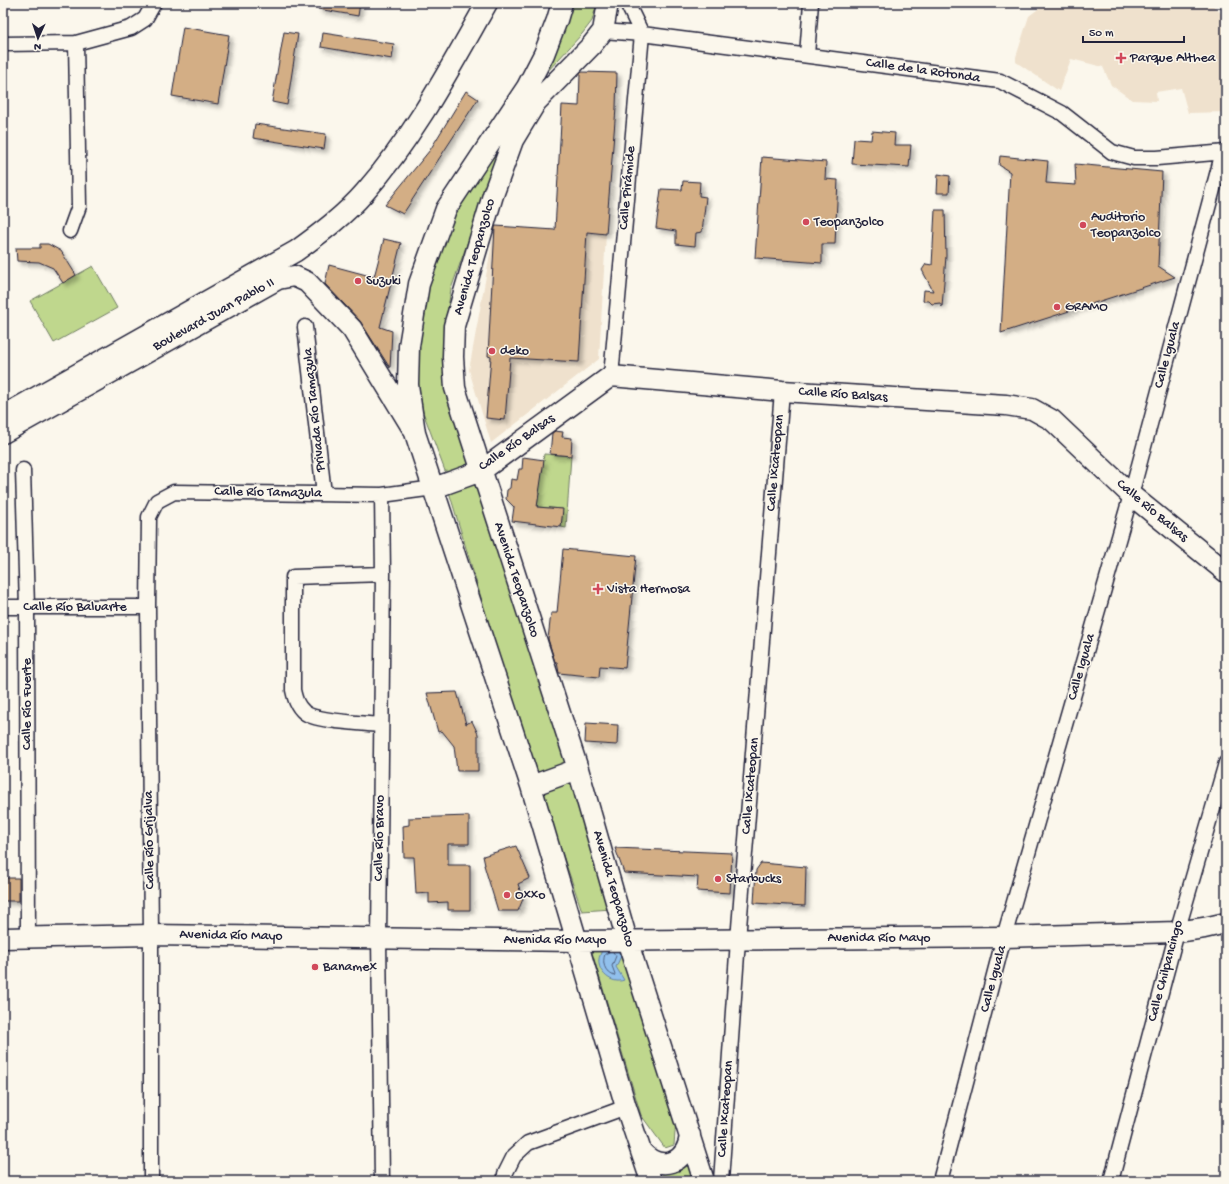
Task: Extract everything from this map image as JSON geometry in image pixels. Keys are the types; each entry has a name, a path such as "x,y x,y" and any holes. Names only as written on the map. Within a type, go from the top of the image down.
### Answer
{"street":[{"path":"3,44 76,43 131,28 145,19 154,3"},
{"name":"Boulevard Juan Pablo II","path":"3,416 296,251 333,224 365,193 396,153 441,84 487,3"},
{"path":"562,3 544,54 528,86 446,210 419,284 409,346 408,384 415,433 531,786 626,1107 651,1181"},
{"path":"603,32 608,3"},
{"path":"627,3 642,34"},
{"path":"807,55 811,3"},
{"name":"Calle de la Rotonda","path":"603,32 642,34 1000,81 1062,113 1112,152 1134,158 1157,158 1224,152"},
{"name":"Avenida Teopanzolco","path":"603,32 536,102 513,140 493,195 454,326 453,357 455,388 578,768 627,940 690,1135 709,1180"},
{"name":"Calle Pirámide","path":"611,376 642,34"},
{"path":"70,231 79,206 76,43"},
{"name":"Calle Iguala","path":"940,1181 1004,937 1131,495 1224,152"},
{"name":"Boulevard Juan Pablo II","path":"3,433 278,279 294,276 307,282 352,329 415,433"},
{"name":"Privada Río Tamazula","path":"305,327 324,494"},
{"name":"Calle Río Balsas","path":"434,488 481,471 611,376 782,391 1006,405 1032,409 1052,420 1131,495 1226,572"},
{"name":"Calle Ixcateopan","path":"709,1180 738,940 782,391"},
{"name":"Calle Río Fuerte","path":"22,470 27,607 28,937"},
{"name":"Calle Río Tamazula","path":"157,501 174,492 382,495 434,488"},
{"name":"Calle Río Bravo","path":"382,495 383,574 379,938 382,1181"},
{"name":"Calle Río Grijalva","path":"151,1181 151,935 148,607 149,517 157,501"},
{"path":"381,725 317,718 305,713 296,702 293,690 293,577 383,574"},
{"name":"Calle Río Baluarte","path":"3,606 148,607"},
{"name":"Calle Chilpancingo","path":"1111,1181 1177,932 1226,763"},
{"path":"531,786 578,768"},
{"path":"539,941 550,935 559,925 563,918 565,901"},
{"name":"Avenida Río Mayo","path":"3,938 151,935 577,941 1004,937 1177,932 1226,923"},
{"path":"505,1181 505,1174 514,1156 528,1143 626,1107"},
{"path":"641,1151 651,1160 658,1163 672,1162 678,1159 687,1148 690,1135"}],"shaded area":[{"name":"Parque Althea","path":"1046,3 1210,3 1226,18 1226,112 1188,113 1181,88 1156,92 1157,101 1132,100 1111,85 1103,67 1071,59 1059,91 1016,62 1016,57 1029,16"},
{"path":"495,226 606,234 599,359 491,443 469,370"}],"green space":[{"path":"569,3 597,3 592,21 546,73 542,70"},
{"path":"511,120 451,289 447,314 445,343 471,462 452,472 445,471 423,412 416,369 424,297 451,209"},
{"path":"93,266 117,308 54,343 30,301"},
{"path":"544,454 571,456 566,528 561,527 562,509 537,507"},
{"path":"479,476 612,909 582,911 530,759 449,492"},
{"path":"623,945 676,1119 674,1145 665,1148 641,1115 590,946"},
{"path":"679,1165 692,1167 698,1181 664,1181 662,1170"}],"water":[{"path":"617,949 621,956 616,967 624,980 615,981 603,973 600,968 599,958 602,950"}],"building":[{"path":"319,3 360,3 358,16 318,9"},
{"path":"183,27 229,35 218,104 172,96"},
{"path":"284,32 298,34 287,105 272,102"},
{"path":"323,33 394,44 392,59 321,47"},
{"path":"582,72 617,73 616,108 606,234 587,232 579,362 510,358 505,420 486,418 491,357 488,356 495,227 555,230 562,105 579,106 580,74"},
{"path":"466,91 478,99 403,214 385,205 430,150"},
{"path":"255,124 326,134 324,149 253,138"},
{"path":"872,131 895,133 894,145 911,145 909,167 852,164 854,139 871,140"},
{"name":"Auditorio Teopanzolco","path":"1000,156 1048,161 1046,183 1076,185 1075,164 1162,172 1158,266 1175,277 1001,333 1010,172 999,165"},
{"path":"762,157 826,162 825,179 838,180 835,244 822,244 822,263 755,258"},
{"path":"938,174 950,176 949,193 937,193"},
{"path":"683,181 700,182 699,196 706,197 702,232 696,233 695,246 676,244 676,231 656,228 661,189 682,190"},
{"path":"935,210 945,210 946,256 942,307 940,303 932,304 929,301 923,301 924,290 933,291 922,270 926,264 932,265"},
{"name":"Suzuki","path":"384,239 401,243 380,327 392,331 390,368 360,321 325,284 329,265 374,277"},
{"path":"40,244 48,244 61,251 76,275 63,283 53,268 39,262 17,261 16,248 40,248"},
{"path":"555,431 563,432 562,437 572,438 571,456 550,454 552,433"},
{"path":"523,457 544,460 537,507 563,509 561,527 512,521 514,507 506,499 507,490 510,488 511,479 517,480 519,469 522,469"},
{"path":"563,549 636,556 625,668 600,666 599,677 559,673 557,662 555,662 548,639 551,613 557,613"},
{"path":"457,692 466,724 472,721 478,734 478,771 457,771 454,746 442,731 438,732 427,693"},
{"path":"586,723 618,725 617,745 585,743"},
{"path":"469,816 469,844 448,844 448,865 470,865 470,910 448,910 448,902 429,903 429,893 416,894 414,857 404,857 403,826 409,825 409,818"},
{"path":"516,846 530,878 518,884 523,899 518,911 498,911 484,865 483,856"},
{"path":"615,848 732,853 730,893 697,891 698,877 624,873"},
{"path":"761,863 806,867 805,906 754,903 756,870"},
{"path":"3,878 19,878 19,901 3,901"}],"place":[{"name":"Parque Althea","path":"1121,58"},
{"name":"Teopanzolco","path":"806,222"},
{"name":"Auditorio Teopanzolco","path":"1083,225"},
{"name":"Suzuki","path":"358,281"},
{"name":"GRAMO","path":"1057,307"},
{"name":"deko","path":"492,351"},
{"name":"Vista Hermosa","path":"598,589"},
{"name":"Starbucks","path":"718,879"},
{"name":"Oxxo","path":"507,895"},
{"name":"Banamex","path":"315,967"}]}
